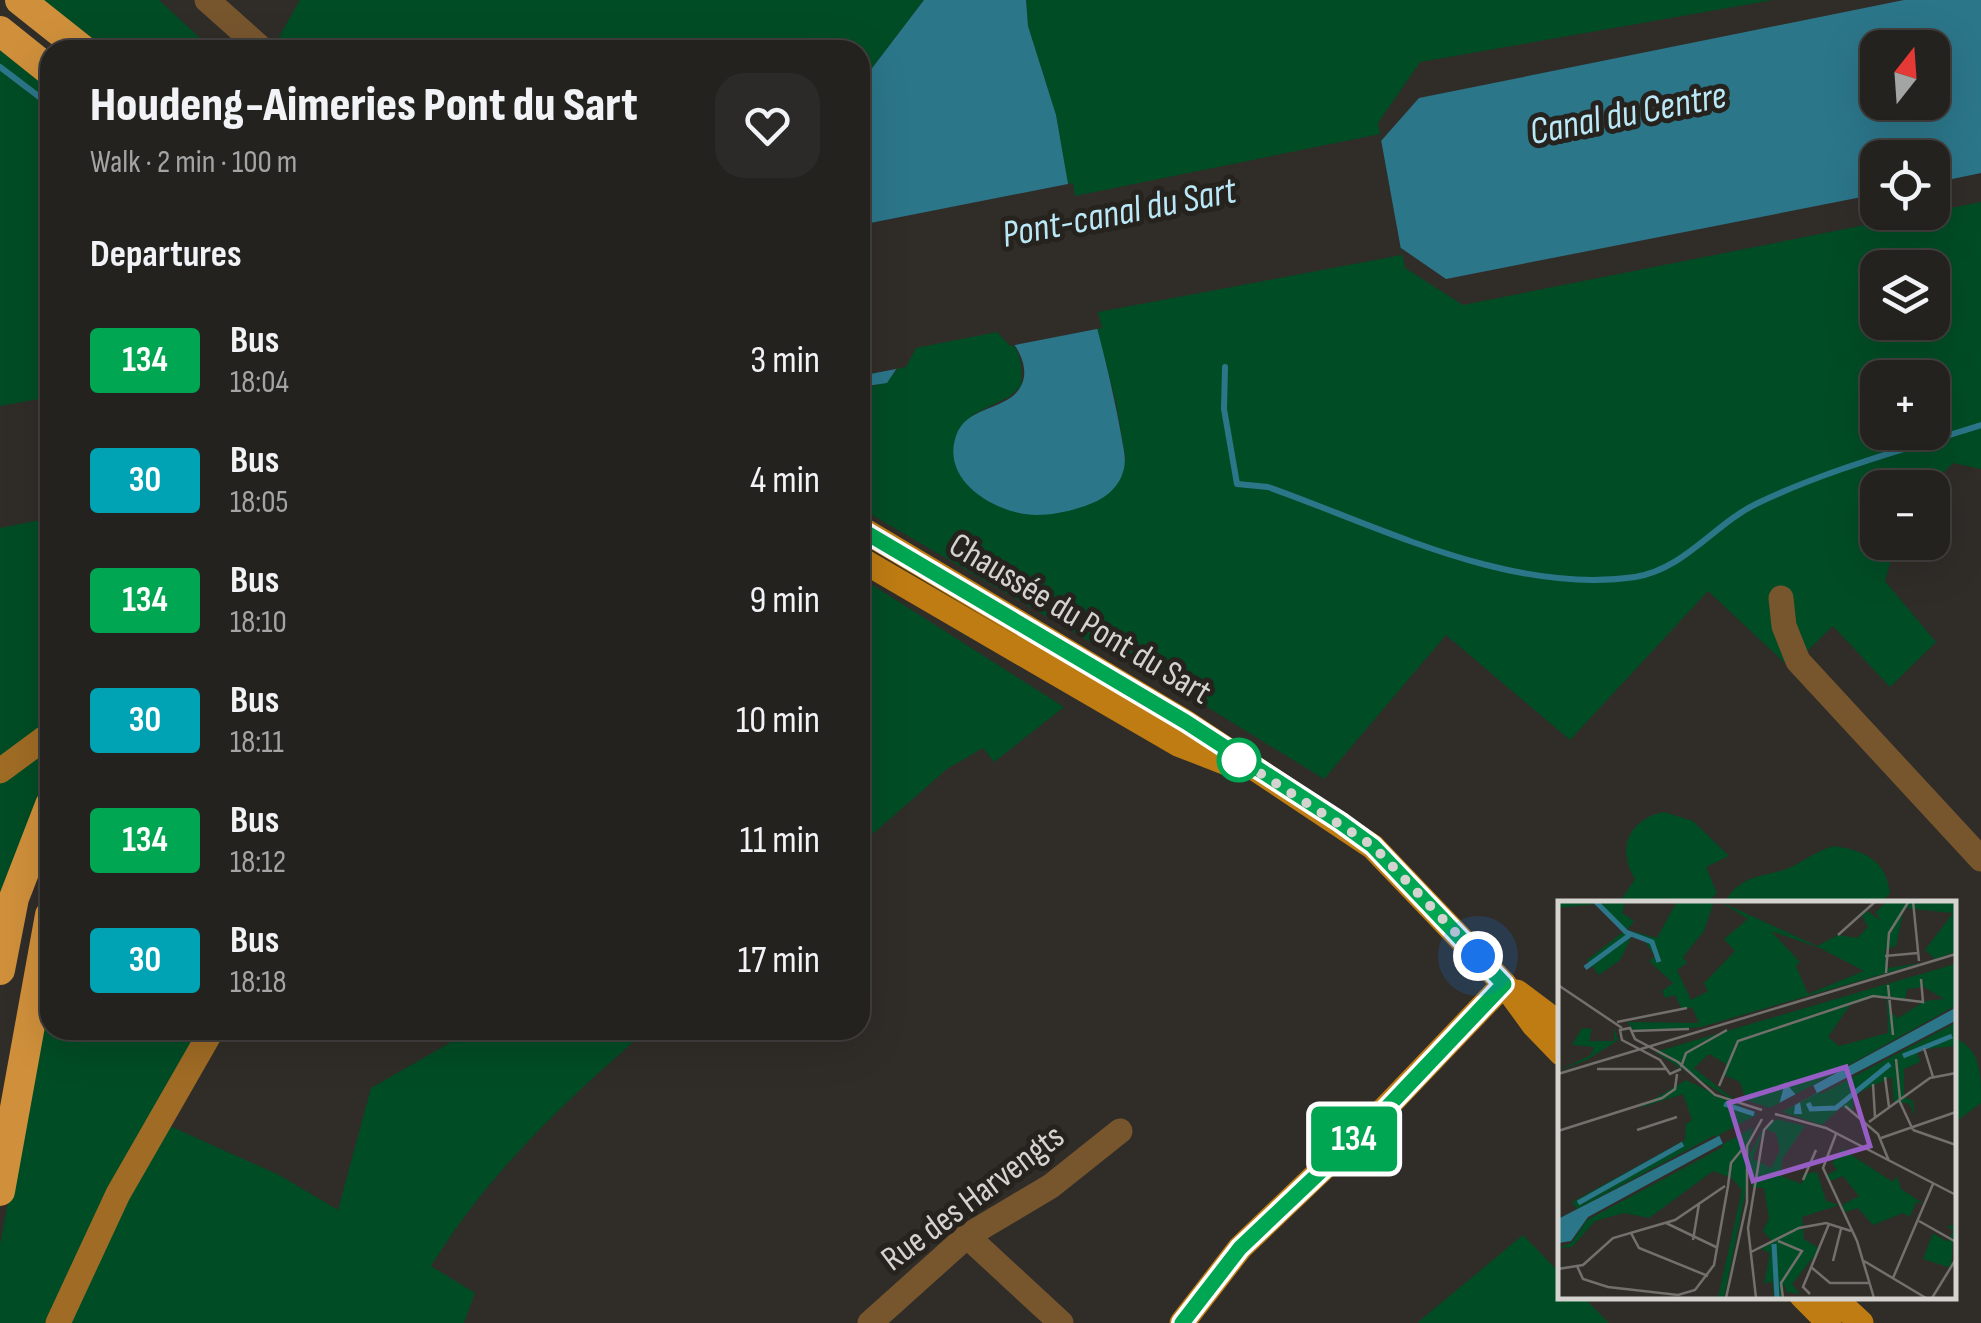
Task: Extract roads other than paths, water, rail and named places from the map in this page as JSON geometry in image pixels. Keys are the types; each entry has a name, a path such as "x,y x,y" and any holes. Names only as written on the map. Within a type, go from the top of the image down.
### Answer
{"highway":[{"path":"20,0 70,40"},
{"path":"0,31 40,63"},
{"path":"0,970 14,898 40,830"},
{"path":"0,1190 40,970"}],"main road":[{"name":"Chaussée du Pont du Sart","path":"870,534 1186,722 1260,775 1373,846 1504,984 1558,1050"},
{"name":"Chaussée du Pont du Sart","path":"870,564 1178,744 1260,775"},
{"name":"Chaussée du Pont du Sart","path":"1504,984 1558,1023"},
{"path":"1182,1323 1240,1248 1378,1117 1504,984"},
{"path":"1804,1298 1829,1323"},
{"path":"1834,1298 1860,1323"}],"street":[{"path":"207,0 252,40"},
{"path":"1780,598 1784,626 1798,661 1981,859"},
{"path":"0,771 40,741"},
{"path":"58,1323 118,1194 206,1040"},
{"name":"Rue des Harvengts","path":"870,1323 967,1236 1052,1186 1120,1131"},
{"path":"967,1236 1062,1323"}],"water":[{"path":"924,0 1026,0 1028,26 1056,115 1071,201 1381,141 1419,98 1904,0 1981,0 1981,173 1950,179 1950,140 1860,140 1860,197 1446,279 1401,248 1092,309 1125,459 1115,487 1083,507 1052,514 1022,514 976,493 957,468 953,453 961,426 1007,400 1021,386 1022,361 1009,338 997,327 913,344 887,383 870,386 870,71"}],"waterway":[{"path":"0,67 40,97"},
{"path":"1225,367 1224,409 1237,484 1268,487 1401,538 1494,567 1588,580 1653,572 1685,555 1758,503 1868,460 1981,425"}],"water label":[{"name":"Canal du Centre","path":"1628,114"},
{"name":"Pont-canal du Sart","path":"1119,213"}]}
